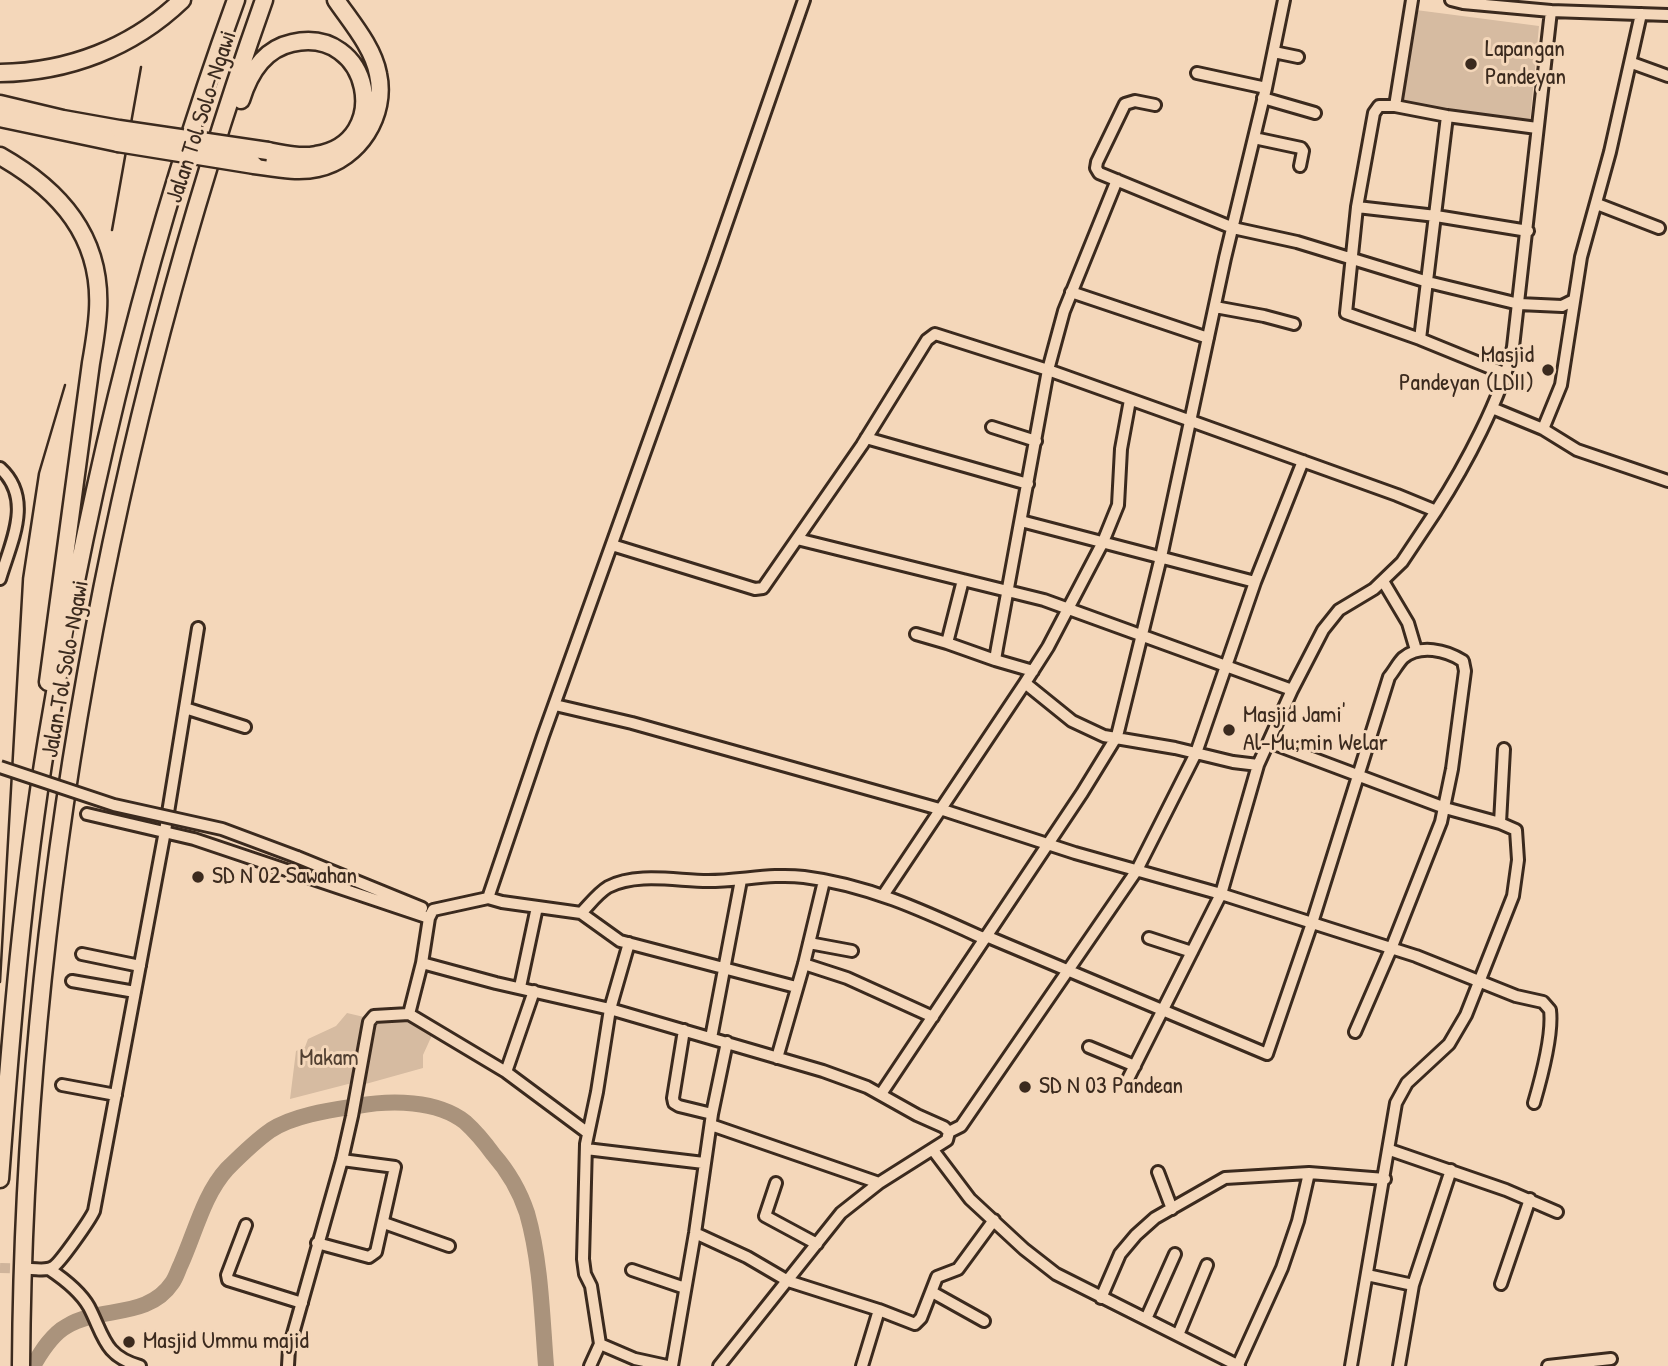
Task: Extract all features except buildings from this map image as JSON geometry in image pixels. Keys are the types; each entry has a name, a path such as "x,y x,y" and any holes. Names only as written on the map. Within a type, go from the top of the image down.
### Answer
{"highway":[{"path":"0,73 47,69 97,55 138,34 182,0"},
{"name":"Jalan Tol Solo–Ngawi","path":"0,1179 24,905 47,740 91,508 119,391 196,116 236,0"},
{"name":"Jalan Tol Solo–Ngawi","path":"21,1366 27,1175 37,1040 52,899 76,737 109,555 168,304 223,122 264,0"},
{"path":"0,104 119,136 254,165 305,170 335,162 357,146 374,118 379,91 376,65 336,0"},
{"path":"0,118 119,136 268,151 306,156 318,155 331,151 351,136 362,114 365,94 356,68 344,54 329,45 297,42 270,53 254,69 243,93 177,294 168,304"},
{"path":"0,156 63,202 86,240 97,284 98,310 49,674 47,740"}],"street":[{"path":"488,898 804,0"},
{"path":"881,1094 1117,736 1161,557 1284,0"},
{"path":"1395,106 1412,0"},
{"path":"1451,0 1551,11 1668,15"},
{"path":"1628,13 1630,0"},
{"path":"1129,1077 1221,894 1258,765 1292,690 1326,625 1339,610 1383,581 1402,562 1436,512 1492,408 1506,374 1515,339 1551,11"},
{"path":"1543,429 1561,385 1581,257 1632,63 1641,14"},
{"path":"1274,52 1298,57"},
{"path":"1632,63 1668,76"},
{"path":"1197,73 1264,93 1315,113"},
{"path":"1155,105 1135,101 1125,104 1096,168 1099,173 1233,228 1297,242 1428,282 1519,304 1562,306 1574,300"},
{"path":"1506,374 1346,313 1357,207 1378,106 1395,106 1537,128"},
{"path":"1420,339 1447,116"},
{"path":"1254,138 1298,146 1303,151 1300,166"},
{"path":"995,660 1048,370 1060,320 1117,180"},
{"path":"1597,204 1659,228"},
{"path":"1357,207 1528,231"},
{"path":"1071,292 1208,338"},
{"path":"1215,307 1294,324"},
{"path":"612,545 758,590 765,586 866,438 932,335 1048,370 1398,495 1436,512"},
{"path":"884,894 943,810 1025,684 1103,542 1118,505 1121,449 1130,400"},
{"path":"1492,408 1543,429 1577,450 1668,481"},
{"path":"992,427 1036,441"},
{"path":"866,438 1028,484"},
{"path":"949,1132 958,1129 972,1112 1136,870 1196,753 1255,582 1303,461"},
{"path":"0,468 10,479 18,495 18,520 0,579"},
{"path":"1021,521 1255,582"},
{"path":"797,539 1044,600 1292,690"},
{"path":"947,643 962,580"},
{"path":"1383,581 1408,623 1416,650"},
{"path":"31,1269 49,1269 58,1263 94,1211 165,831 198,628"},
{"path":"916,634 1032,671"},
{"path":"581,913 607,888 628,881 741,880 765,875 824,881 884,894 1267,1054 1312,923 1389,677 1402,659 1416,650 1453,654 1463,661 1465,666 1445,808 1391,949 1355,1032"},
{"path":"1025,684 1072,721 1104,736 1117,736 1258,765"},
{"path":"555,705 632,723 943,810 1312,923 1391,949 1516,996 1543,1002 1550,1010 1543,1068 1534,1102"},
{"path":"185,708 245,727"},
{"path":"1269,742 1445,808 1500,823 1516,831 1517,873 1513,896 1458,1031 1439,1056 1407,1083 1399,1096 1351,1366"},
{"path":"1500,823 1504,749"},
{"path":"0,767 114,805 222,829 298,857 430,915"},
{"path":"88,814 165,831 220,847 430,915"},
{"path":"711,1038 741,880"},
{"path":"777,1058 824,881"},
{"path":"409,1014 422,963 430,915 436,908 488,898 581,913 613,937 629,943 796,987"},
{"path":"520,987 537,907"},
{"path":"1149,938 1192,951"},
{"path":"590,1366 600,1344 591,1286 585,1274 583,1259 586,1149 610,1009 629,943"},
{"path":"809,943 852,951"},
{"path":"82,954 140,966"},
{"path":"422,963 610,1009 852,1080 917,1115 944,1126 949,1132"},
{"path":"804,964 847,978 933,1017"},
{"path":"72,981 135,992"},
{"path":"506,1072 534,991"},
{"path":"288,1366 289,1348 342,1160 370,1020 374,1016 409,1014 506,1072 588,1133"},
{"path":"684,1030 674,1103 711,1120 879,1183"},
{"path":"600,1344 635,1359 670,1366 695,1233 711,1120 727,1042"},
{"path":"1089,1047 1135,1066"},
{"path":"62,1085 116,1095"},
{"path":"719,1366 841,1213 879,1183 947,1140 949,1132"},
{"path":"586,1149 704,1163"},
{"path":"933,1150 970,1199 1024,1249 1056,1274 1234,1365 1282,1268 1298,1221 1308,1173"},
{"path":"1390,1150 1530,1199 1557,1212"},
{"path":"317,1243 372,1256 376,1252 394,1166 342,1160"},
{"path":"1399,1366 1413,1285 1451,1170"},
{"path":"1158,1172 1172,1209"},
{"path":"1101,1298 1120,1254 1150,1221 1224,1178 1308,1173 1385,1179"},
{"path":"776,1183 765,1216 817,1244"},
{"path":"1502,1284 1530,1199"},
{"path":"695,1233 747,1257 788,1281 916,1324 937,1277 958,1269 994,1220"},
{"path":"384,1223 450,1246"},
{"path":"246,1225 228,1280 302,1303"},
{"path":"1146,1319 1175,1254"},
{"path":"1178,1335 1207,1265"},
{"path":"49,1269 74,1287 88,1306 105,1345 127,1364 140,1366"},
{"path":"632,1270 685,1288"},
{"path":"1367,1275 1413,1285"},
{"path":"932,1292 984,1321"},
{"path":"875,1366 862,1365 879,1310"},
{"path":"1548,1366 1611,1360"}],"green space":[{"name":"Lapangan Pandeyan","path":"1416,10 1539,26 1530,121 1401,103"},
{"name":"Makam","path":"347,1013 364,1017 357,1070 352,1083 290,1099 296,1051 305,1047 308,1039 336,1026"},
{"name":"Makam","path":"409,1019 433,1033 423,1055 423,1068 362,1085 371,1031 377,1021"}],"waterway":[{"path":"33,1366 52,1338 67,1326 94,1316 137,1307 162,1294 175,1279 206,1202 219,1179 243,1153 271,1130 290,1120 324,1111 399,1103 441,1109 465,1122 504,1167 513,1182 521,1197 532,1232 546,1366"}],"tunnel":[{"path":"0,1268 28,1269"}],"railway":[{"path":"112,230 141,67"},
{"path":"0,982 23,578 39,473 65,385"}],"place":[{"name":"Lapangan Pandeyan","path":"1471,64"},
{"name":"Masjid Pandeyan (LDII)","path":"1548,370"},
{"name":"Masjid Jami' Al-Mu;min Welar","path":"1229,730"},
{"name":"SD N 02 Sawahan","path":"198,877"},
{"name":"SD N 03 Pandean","path":"1025,1087"},
{"name":"Masjid Ummu majid","path":"129,1342"}]}
